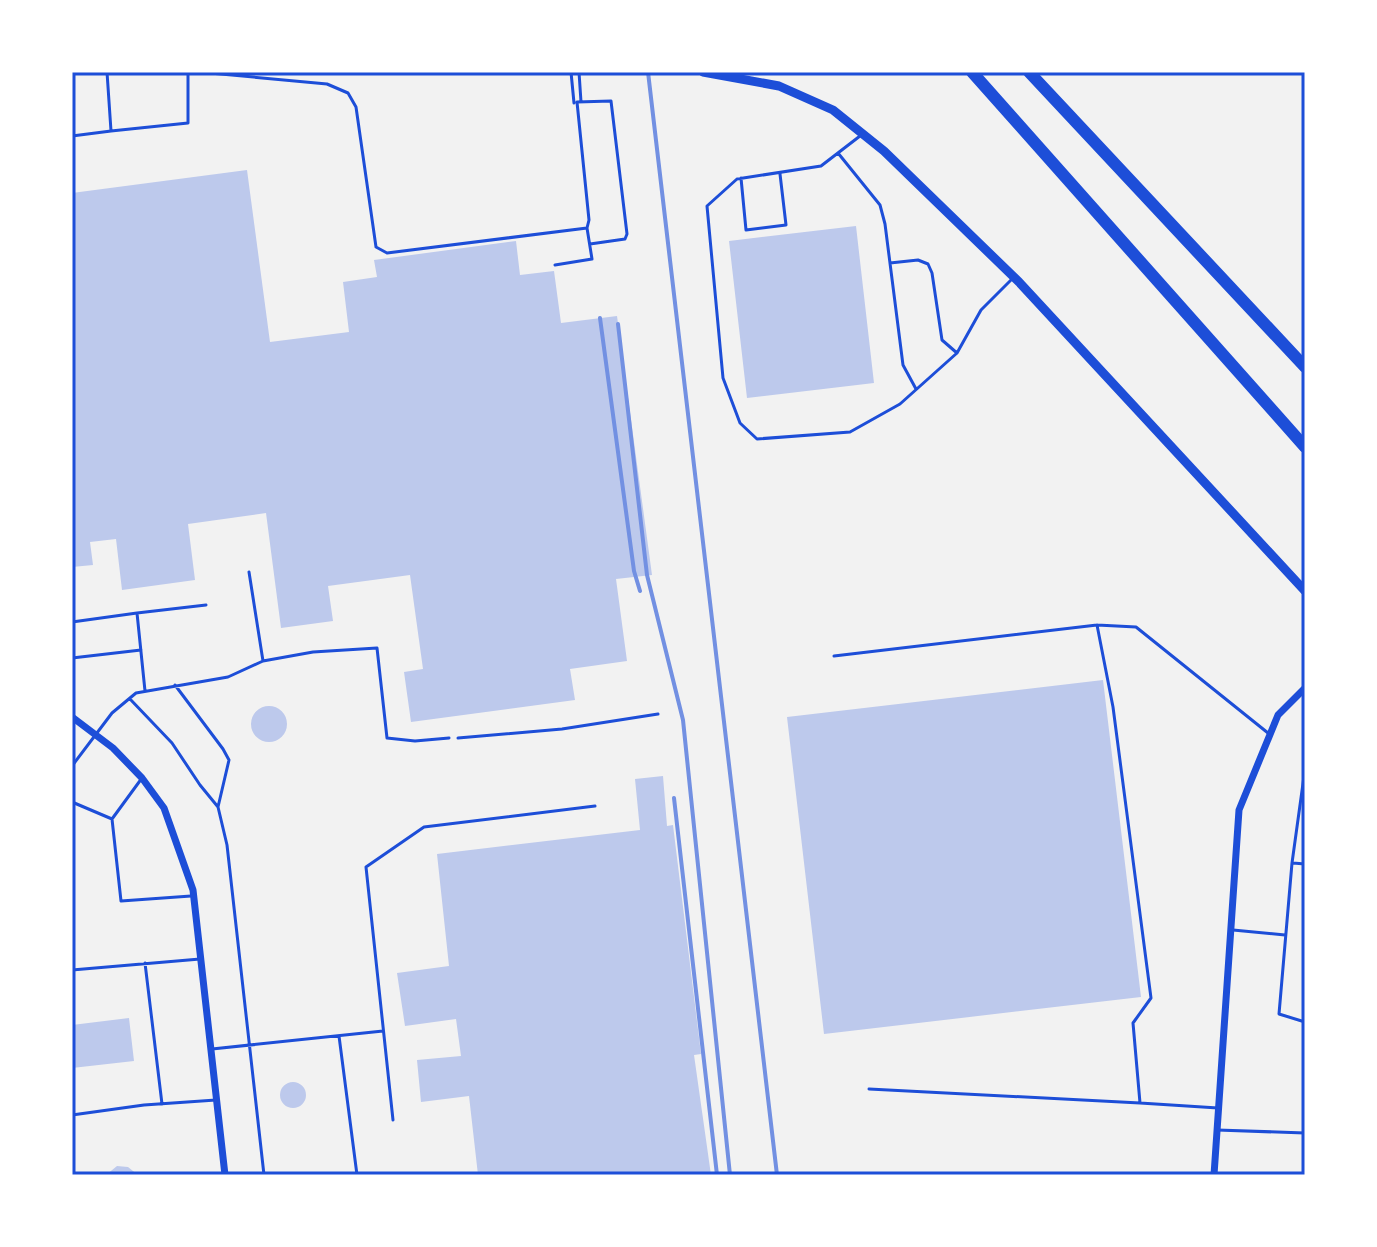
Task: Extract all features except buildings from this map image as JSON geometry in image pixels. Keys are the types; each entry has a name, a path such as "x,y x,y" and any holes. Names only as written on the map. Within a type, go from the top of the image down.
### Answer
{"highway":[{"path":"972,72 1305,447"},
{"path":"1029,72 1305,367"}],"street":[{"path":"703,72 779,86 833,110 884,151 1013,277 1305,591"},
{"path":"1214,1175 1239,810 1278,715 1305,688"},
{"path":"72,717 96,732 142,778 164,808 193,896 225,1175"}],"lane":[{"path":"107,72 111,131"},
{"path":"72,136 188,123 188,72"},
{"path":"199,72 327,84 348,93 356,107 376,247 387,253 587,228"},
{"path":"555,265 590,262 592,259 577,102 571,72"},
{"path":"577,102 579,72"},
{"path":"577,102 611,101 627,234 625,239 590,244"},
{"path":"863,134 821,166 737,179 707,206 723,378 740,423 757,439 850,432 900,404 957,353 981,310 1013,277"},
{"path":"838,153 880,205 903,365 916,389"},
{"path":"741,178 746,230 786,225 780,173"},
{"path":"890,263 918,260 928,264 942,340 957,353"},
{"path":"249,572 263,661"},
{"path":"72,622 206,605"},
{"path":"137,613 145,691"},
{"path":"834,656 1097,625 1136,627 1270,735"},
{"path":"1097,625 1113,707 1151,998 1133,1023 1140,1103"},
{"path":"72,766 112,713 136,693 228,677 263,661 313,652 377,648 387,738 415,741 449,738"},
{"path":"72,658 141,650"},
{"path":"175,685 229,760 218,807"},
{"path":"129,699 172,743 218,807 227,845 264,1175"},
{"path":"458,738 562,729 658,714"},
{"path":"1305,769 1292,863 1279,1014 1305,1022"},
{"path":"142,778 112,819 121,901 193,896"},
{"path":"72,802 112,819"},
{"path":"393,1120 366,867 424,827 595,806"},
{"path":"1292,863 1305,864"},
{"path":"1230,930 1285,935"},
{"path":"72,970 201,959"},
{"path":"145,963 162,1104"},
{"path":"211,1050 383,1031"},
{"path":"339,1036 357,1175"},
{"path":"869,1089 1218,1108"},
{"path":"72,1115 216,1100"},
{"path":"1217,1130 1305,1133"}],"railway":[{"path":"648,72 777,1175"},
{"path":"600,318 634,571 640,591"},
{"path":"618,324 647,575 683,720 730,1175"},
{"path":"674,798 717,1175"}]}
